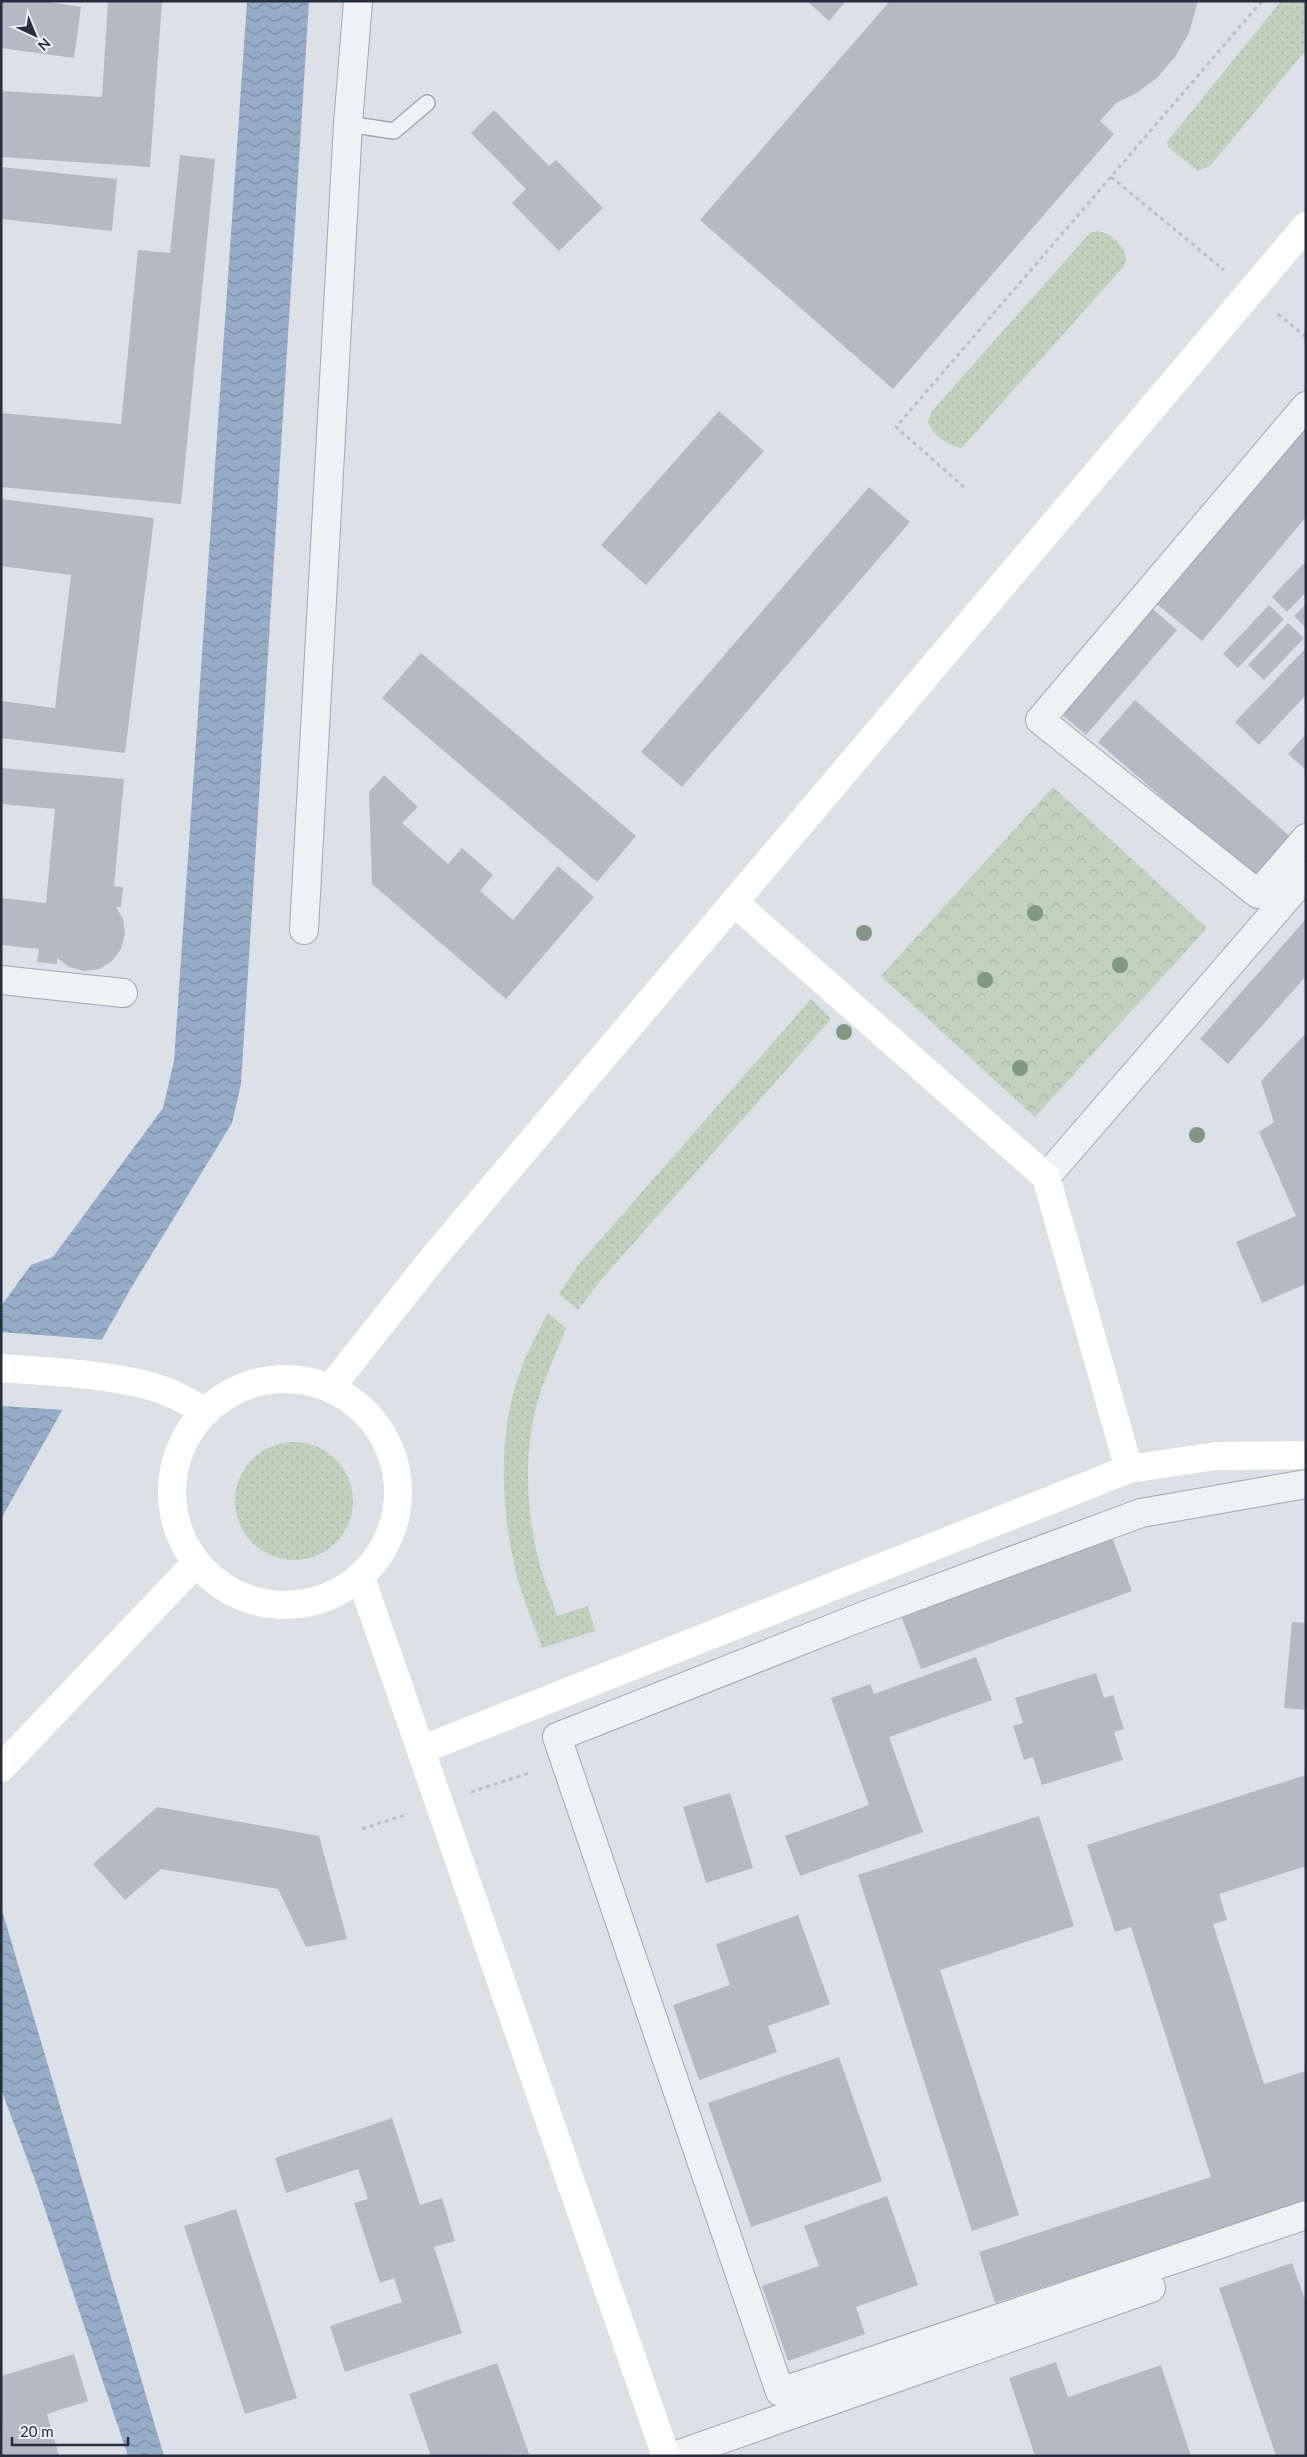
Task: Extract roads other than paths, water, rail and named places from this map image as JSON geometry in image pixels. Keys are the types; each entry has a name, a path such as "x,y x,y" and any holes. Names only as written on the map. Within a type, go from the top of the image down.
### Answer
{"main road":[{"path":"331,1387 434,1257 1306,226"},
{"path":"735,903 1046,1177 1128,1469"},
{"path":"1,1368 103,1376 148,1385 175,1395 206,1412"},
{"path":"293,1378 331,1387 364,1408 387,1440 398,1477 398,1514 384,1548 361,1578 329,1597 294,1606 256,1603 223,1588 196,1563 177,1531 171,1494 176,1458 192,1426 219,1398 254,1382 293,1378"},
{"path":"421,1750 1128,1469 1216,1456 1306,1454"},
{"path":"1,1768 196,1563"},
{"path":"361,1578 666,2456"}],"street":[{"path":"304,930 348,124 358,1"},
{"path":"1306,406 1040,720 1258,894 1306,838"},
{"path":"1046,1177 1306,876"},
{"path":"1,980 123,993"},
{"path":"1306,1484 1141,1513 866,1615 557,1737 780,2392 1306,2215"},
{"path":"674,2456 1151,2288"}],"lane":[{"path":"348,124 394,131 427,103"}],"water":[{"path":"247,1 309,1 241,1084 232,1123 131,1288 1,1519 1,1306 31,1265 53,1257 163,1108 174,1061"},
{"path":"1,1907 164,2456 128,2456 35,2180 1,2089"}]}
